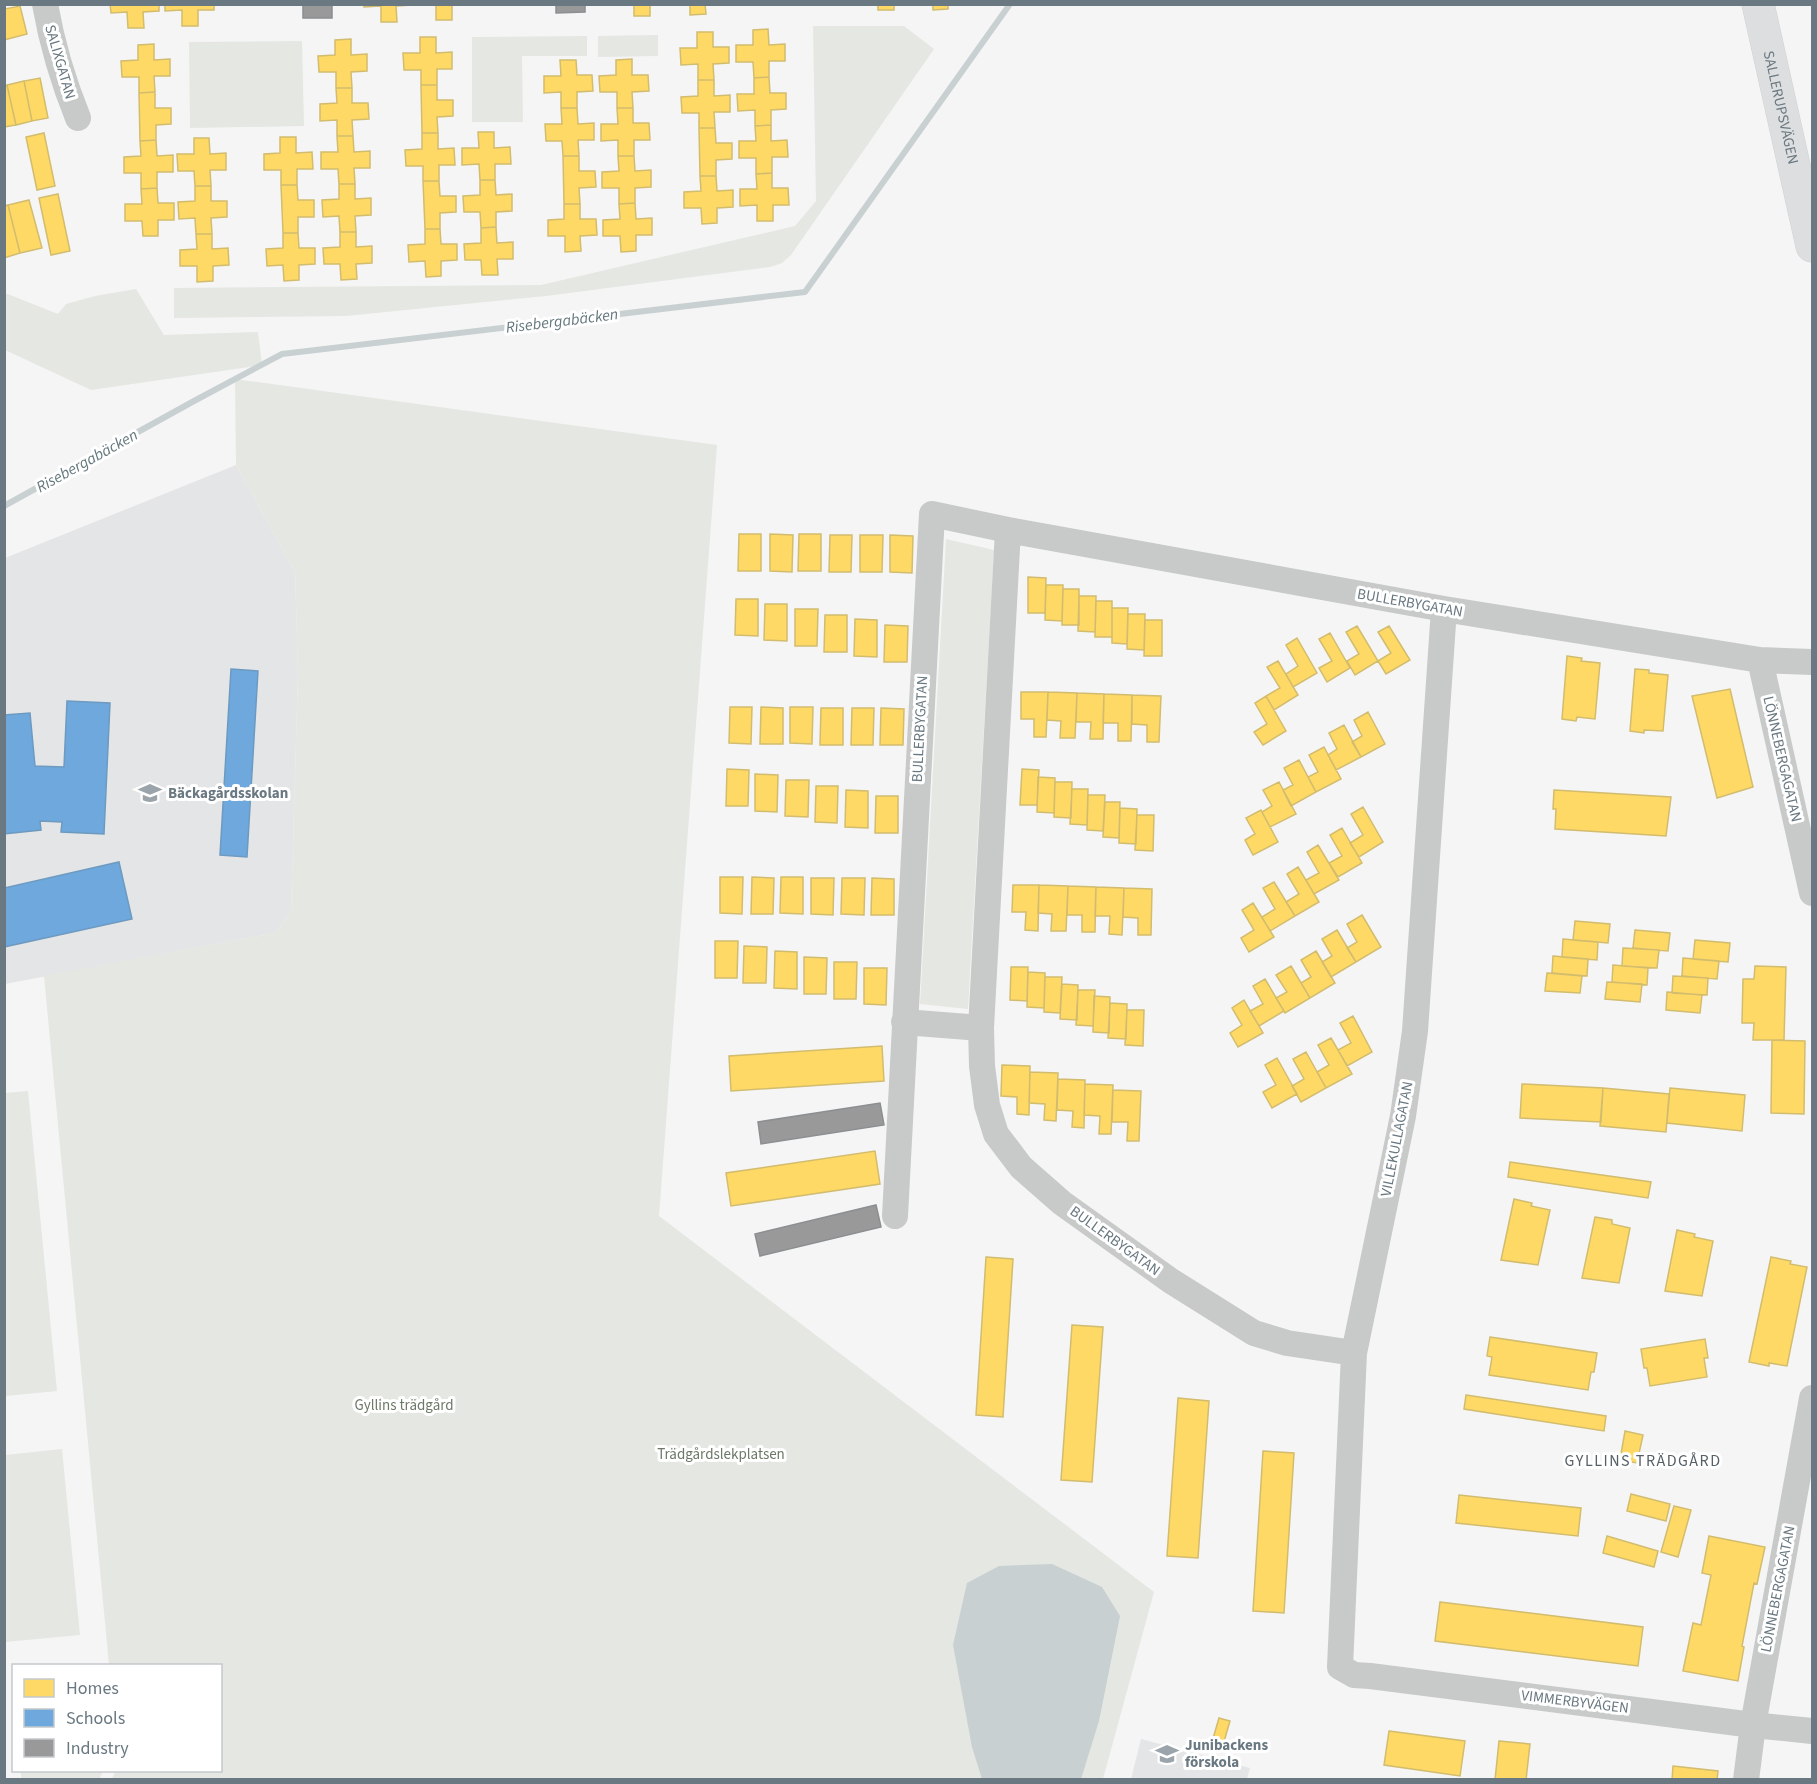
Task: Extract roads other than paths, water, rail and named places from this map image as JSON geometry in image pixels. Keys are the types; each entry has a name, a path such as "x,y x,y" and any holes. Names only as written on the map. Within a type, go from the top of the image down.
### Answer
{"main road":[{"name":"SALLERUPSVÄGEN","path":"1758,4 1812,246"}],"street":[{"name":"SALIXGATAN","path":"45,4 54,48 78,118"},
{"name":"BULLERBYGATAN","path":"895,1216 903,1022 932,514 1008,530 1444,609 1760,660 1812,662"},
{"name":"BULLERBYGATAN","path":"1008,530 981,1028 981,1066 987,1105 996,1134 1021,1167 1062,1203 1171,1281 1254,1333 1287,1343 1354,1353"},
{"name":"VILLEKULLAGATAN","path":"1340,1667 1354,1353 1403,1116 1415,1031 1444,609"},
{"name":"LÖNNEBERGAGATAN","path":"1760,660 1812,893"},
{"path":"903,1022 981,1028"},
{"name":"LÖNNEBERGAGATAN","path":"1746,1779 1753,1725 1812,1398"},
{"name":"VIMMERBYVÄGEN","path":"1340,1667 1354,1675 1812,1731"}],"waterway":[{"name":"Risebergabäcken","path":"4,506 282,354 805,292 1010,4"}],"place":[{"name":"Bäckagårdsskolan","path":"150,793"},
{"name":"Junibackens förskola","path":"1167,1754"}],"district":[{"name":"GYLLINS TRÄDGÅRD","path":"1643,1461"}],"park label":[{"name":"Gyllins trädgård","path":"404,1405"},
{"name":"Trädgårdslekplatsen","path":"721,1454"}]}
